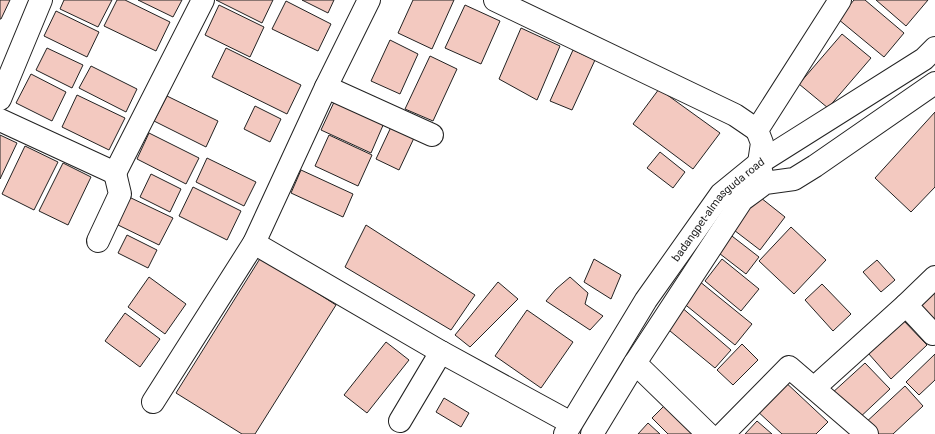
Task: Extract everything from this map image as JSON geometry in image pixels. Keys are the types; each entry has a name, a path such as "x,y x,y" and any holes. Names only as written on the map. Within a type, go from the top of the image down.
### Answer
{"street":[{"path":"0,99 41,0"},
{"path":"98,241 120,194 114,173 203,0"},
{"path":"153,402 254,243 326,87 369,0"},
{"path":"495,0 735,115 757,130 762,143 762,173"},
{"path":"757,130 840,0"},
{"name":"badangpet-almasguda road","path":"568,428 646,300 721,194 762,173 924,59 935,48"},
{"name":"badangpet-almasguda road","path":"762,173 794,179 935,83"},
{"path":"326,87 432,134"},
{"path":"0,120 114,173"},
{"name":"badangpet-almasguda road","path":"592,434 635,363 742,200 762,173"},
{"path":"254,243 568,428"},
{"path":"814,388 935,277"},
{"path":"906,305 933,334"},
{"path":"400,421 441,352"},
{"path":"635,363 708,434"},
{"path":"723,434 789,367 867,434"}],"building":[{"path":"0,0 10,0 1,19 0,19"},
{"path":"64,0 112,0 98,27 60,9"},
{"path":"117,0 125,0 170,22 156,51 104,26"},
{"path":"138,0 182,0 173,17"},
{"path":"216,0 273,0 262,23"},
{"path":"302,0 334,0 328,13"},
{"path":"413,0 454,0 432,49 398,33"},
{"path":"854,0 865,0 904,33 884,57 838,19"},
{"path":"876,0 928,0 906,26"},
{"path":"286,1 331,24 318,51 272,29"},
{"path":"219,5 264,27 250,57 205,35"},
{"path":"465,5 500,21 481,64 445,48"},
{"path":"56,11 99,32 87,57 44,36"},
{"path":"521,28 560,46 537,100 499,79"},
{"path":"842,34 871,58 828,108 799,84"},
{"path":"390,40 418,54 400,94 371,81"},
{"path":"47,48 83,65 72,88 36,70"},
{"path":"226,48 301,85 287,114 212,77"},
{"path":"573,50 595,60 572,110 550,101"},
{"path":"430,56 457,69 433,121 405,109"},
{"path":"91,66 137,89 126,112 79,88"},
{"path":"31,74 66,92 52,121 16,103"},
{"path":"659,89 720,133 693,169 633,124"},
{"path":"77,95 125,118 109,150 62,127"},
{"path":"167,96 218,121 206,147 154,121"},
{"path":"335,100 384,123 371,153 321,130"},
{"path":"255,106 281,119 270,142 244,129"},
{"path":"935,112 935,187 911,212 875,178"},
{"path":"391,127 414,138 399,170 376,159"},
{"path":"149,133 199,158 186,184 137,159"},
{"path":"0,135 17,143 0,179"},
{"path":"329,135 372,155 358,186 315,166"},
{"path":"25,146 58,162 34,210 2,194"},
{"path":"660,152 685,172 673,188 647,168"},
{"path":"207,158 256,182 244,206 196,182"},
{"path":"63,163 91,177 68,225 39,211"},
{"path":"301,170 353,194 343,217 291,193"},
{"path":"151,174 181,189 170,212 140,197"},
{"path":"193,187 241,211 227,240 179,216"},
{"path":"756,194 785,217 760,250 730,227"},
{"path":"129,197 173,218 159,245 116,224"},
{"path":"366,225 475,295 451,330 345,267"},
{"path":"791,227 826,260 794,294 759,261"},
{"path":"728,233 759,257 746,274 715,250"},
{"path":"127,235 157,250 148,268 118,253"},
{"path":"261,257 336,305 255,434 242,434 176,393"},
{"path":"594,259 621,275 611,299 584,282"},
{"path":"722,259 759,289 741,311 705,281"},
{"path":"877,260 895,280 881,292 863,272"},
{"path":"149,277 186,304 165,334 128,307"},
{"path":"570,277 588,293 585,304 603,316 590,330 546,301 556,289"},
{"path":"699,281 752,324 735,345 682,302"},
{"path":"498,282 518,299 470,347 455,335"},
{"path":"822,284 851,314 833,331 805,300"},
{"path":"935,289 935,326 917,306"},
{"path":"680,306 731,350 715,368 664,326"},
{"path":"527,310 573,342 541,388 495,356"},
{"path":"125,313 160,339 140,367 105,341"},
{"path":"903,320 927,345 891,379 868,353"},
{"path":"386,342 409,360 367,413 344,395"},
{"path":"742,344 758,360 733,385 717,370"},
{"path":"935,354 935,380 919,395 906,382"},
{"path":"865,363 890,389 856,421 831,394"},
{"path":"782,379 828,422 816,434 782,434 755,409"},
{"path":"905,386 923,406 893,434 872,434 863,425"},
{"path":"444,398 469,413 461,427 436,412"},
{"path":"668,402 697,434 668,434 652,418"},
{"path":"757,421 772,434 745,434"},
{"path":"648,423 660,434 638,434"}]}
